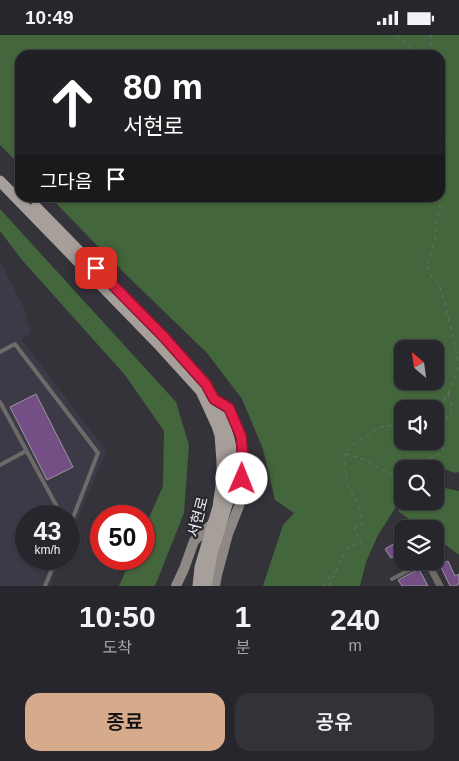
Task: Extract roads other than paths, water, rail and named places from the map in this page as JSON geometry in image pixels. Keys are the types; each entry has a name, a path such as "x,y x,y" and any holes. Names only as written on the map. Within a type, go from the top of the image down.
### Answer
{"main road":[{"path":"0,172 15,187"},
{"name":"서현로","path":"0,181 15,196"},
{"name":"서현로","path":"20,202 201,391 217,425 221,444 222,479 218,507 200,567 198,586"},
{"name":"서현로","path":"31,202 164,337 206,384 222,414 231,446 232,488 212,554 206,586"},
{"path":"214,399 229,408 241,436 244,465 239,507 228,534 216,575 215,586"},
{"path":"176,586 194,541 212,524"}],"street":[{"path":"432,570 440,586"}],"lane":[{"path":"0,352 15,344 98,453 78,505"},
{"path":"0,402 56,505"},
{"path":"0,465 26,451"},
{"path":"45,586 52,570"},
{"path":"392,579 410,570"}]}
